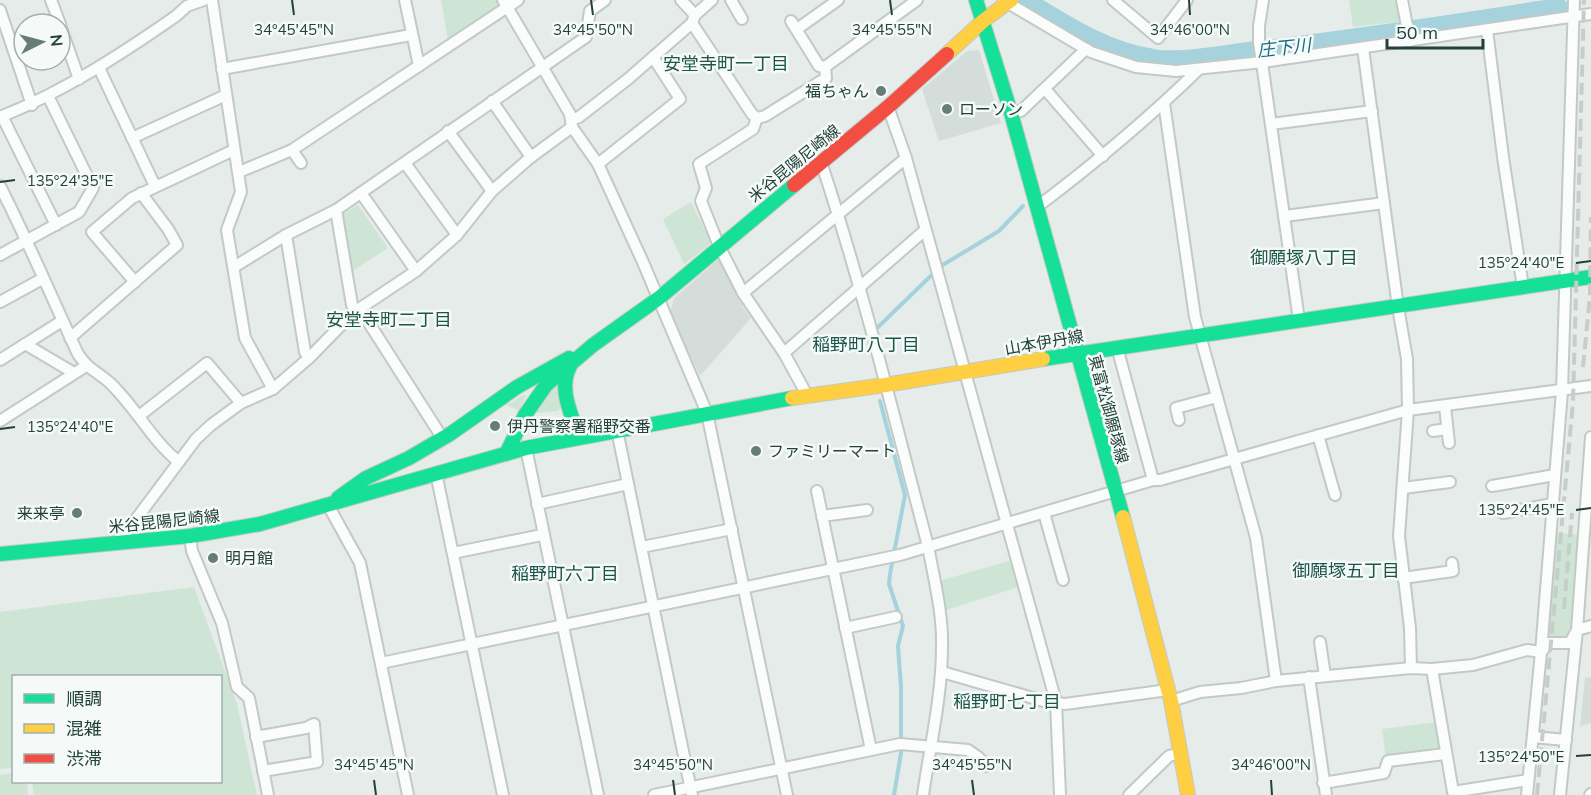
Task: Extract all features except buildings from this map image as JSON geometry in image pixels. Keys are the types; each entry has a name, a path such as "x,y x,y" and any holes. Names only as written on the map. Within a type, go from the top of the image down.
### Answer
{"main road":[{"name":"東富松御願塚線","path":"976,0 1011,113 1148,609 1169,695 1188,795"},
{"name":"米谷昆陽尼崎線","path":"0,554 190,536 260,524 506,454 525,415 546,385 594,345 659,298 888,107 1008,1"},
{"name":"山本伊丹線","path":"506,454 617,430 807,395 885,386 1077,353 1591,277"},
{"name":"米谷昆陽尼崎線","path":"328,505 366,478 410,458 442,439 517,387 594,345"},
{"path":"570,366 564,377 564,387 576,429 588,436"}],"street":[{"path":"213,0 241,192 227,230 245,338 273,389"},
{"path":"405,0 419,66"},
{"path":"239,172 292,150 419,66 505,4 518,0"},
{"path":"234,267 286,235 336,210 586,37 590,11 605,0"},
{"path":"681,0 752,114 757,118"},
{"path":"118,542 196,439 211,425 240,403 273,389 309,358 358,310 416,271 457,235 492,191 653,57 712,0"},
{"path":"730,0 742,19"},
{"path":"838,0 794,25 819,66 825,67 917,0"},
{"path":"1113,0 1158,38 1187,0"},
{"path":"1263,0 1259,26 1262,55 1299,320"},
{"path":"1402,0 1409,34"},
{"path":"1527,795 1562,391 1574,0"},
{"path":"56,225 1,117 32,105 99,68 197,1"},
{"path":"1008,1 1086,49 1136,66 1176,71 1199,69 1262,55 1363,48 1409,34 1487,30 1591,14"},
{"path":"505,4 570,114 571,124 598,165 659,298 707,413 787,795"},
{"path":"0,10 32,105"},
{"path":"1487,30 1523,287"},
{"path":"222,69 411,34"},
{"path":"1363,48 1407,359 1408,411 1399,536 1410,628 1411,668"},
{"path":"1011,113 1021,111 1086,49"},
{"path":"598,165 680,99 653,57"},
{"path":"72,58 79,78"},
{"path":"757,118 765,116 826,78 825,67"},
{"path":"99,68 155,186"},
{"path":"1037,207 1103,156 1199,69"},
{"path":"1045,89 1103,156"},
{"path":"132,138 226,95"},
{"path":"0,255 79,212 93,188 48,96"},
{"path":"492,101 531,157"},
{"path":"1164,103 1195,317 1257,538 1276,681"},
{"path":"888,107 906,158 924,231 1056,702 1060,795"},
{"path":"1271,124 1372,111"},
{"path":"757,118 753,129 699,164 706,188 701,201 719,246 743,293 784,353 807,395"},
{"path":"448,131 492,191"},
{"path":"135,282 92,232 132,198 234,150"},
{"path":"292,150 302,163"},
{"path":"743,293 906,158"},
{"path":"821,162 859,288 928,546 940,619 942,672 923,795"},
{"path":"405,163 457,235"},
{"path":"0,186 28,240 42,279 70,338 86,366 109,382 166,452 179,462"},
{"path":"70,338 177,245 141,193"},
{"path":"361,193 416,271"},
{"path":"1284,216 1384,203"},
{"path":"336,210 352,305 358,310 442,439"},
{"path":"784,353 924,231"},
{"path":"286,235 305,352 309,358"},
{"path":"0,302 42,279"},
{"path":"0,360 62,321"},
{"path":"25,344 74,373"},
{"path":"1117,347 1153,480"},
{"path":"139,416 207,363 240,403"},
{"path":"0,421 86,366"},
{"path":"381,663 900,555 1153,480 1160,480 1408,411 1591,386"},
{"path":"1179,420 1176,408 1217,397"},
{"path":"1444,406 1449,442"},
{"path":"1433,431 1447,429"},
{"path":"617,430 691,791"},
{"path":"1318,435 1335,495"},
{"path":"1560,795 1577,630 1591,437"},
{"path":"526,448 542,535 598,795"},
{"path":"436,473 503,795"},
{"path":"1492,486 1555,475"},
{"path":"1403,488 1450,482"},
{"path":"537,504 628,484"},
{"path":"817,491 871,750"},
{"path":"1503,513 1553,504"},
{"path":"328,505 360,563 408,795"},
{"path":"822,516 867,510"},
{"path":"1044,513 1063,580"},
{"path":"642,547 732,529"},
{"path":"453,554 542,535"},
{"path":"190,536 192,551 222,623 237,687 249,698 268,795"},
{"path":"1403,578 1453,571"},
{"path":"845,628 896,617"},
{"path":"1541,652 1549,643 1570,644 1577,630 1591,626"},
{"path":"1320,642 1325,676"},
{"path":"942,672 1047,702 1065,704 1241,688 1310,677 1473,665 1527,650 1541,652"},
{"path":"1432,669 1453,792 1482,792 1528,780"},
{"path":"1310,677 1326,795"},
{"path":"256,737 306,728 314,724 317,762 263,771"},
{"path":"1533,737 1566,740"},
{"path":"654,795 691,791 782,768 900,744 968,750 978,756 987,766"},
{"path":"1129,795 1169,756 1180,753"},
{"path":"1323,783 1384,773 1388,760 1445,754"}],"shaded area":[{"path":"979,50 1001,123 939,141 922,89 967,51"},
{"path":"719,259 751,318 700,376 670,313 674,298"},
{"path":"1591,677 1591,723 1580,726 1585,678"}],"green space":[{"path":"441,0 496,0 498,3 497,8 448,40"},
{"path":"1349,0 1398,0 1403,21 1353,27"},
{"path":"691,202 710,241 708,246 684,264 663,219"},
{"path":"358,205 388,248 351,272 341,215"},
{"path":"555,383 561,388 564,404 558,411 535,413"},
{"path":"526,395 519,411 507,405"},
{"path":"1555,533 1582,535 1575,630 1569,642 1545,641"},
{"path":"1012,560 1019,587 943,611 939,581"},
{"path":"194,587 237,704 257,795 34,795 32,783 222,783 222,675 12,675 12,768 0,769 0,612"},
{"path":"1438,722 1442,749 1386,758 1382,729"},
{"path":"12,773 12,783 27,783 28,795 0,795 0,775"}],"waterway":[{"name":"庄下川","path":"1022,0 1101,45 1135,56 1165,61 1204,59 1558,9"},
{"path":"876,333 875,330 941,266 999,231 1023,206"},
{"path":"880,401 905,495 889,584 903,626 898,646 901,687 901,753 894,795"}],"railway":[{"path":"1537,795 1573,402 1584,0"},
{"path":"1583,367 1590,296 1591,217"},
{"path":"1564,609 1572,513"}],"traffic: fast":[{"path":"976,0 1011,113 1123,517"},
{"path":"506,454 525,415 546,385 593,345 659,298 794,185"},
{"path":"1043,359 1591,277"},
{"path":"338,498 366,478 409,458 450,434 517,387 569,358"},
{"path":"570,366 565,382 568,405 576,429 588,436"},
{"path":"0,554 190,536 260,524 526,448 792,398"}],"traffic: slow":[{"path":"947,54 983,21 1011,0"},
{"path":"792,398 1043,359"},
{"path":"1123,517 1171,701 1188,795"}],"traffic: jam":[{"path":"794,185 888,107 947,54"}],"place":[{"name":"福ちゃん","path":"881,91"},
{"name":"ローソン","path":"947,109"},
{"name":"伊丹警察署稲野交番","path":"495,426"},
{"name":"ファミリーマート","path":"756,451"},
{"name":"来来亭","path":"77,513"},
{"name":"明月館","path":"213,558"}],"district":[{"name":"安堂寺町一丁目","path":"726,64"},
{"name":"御願塚八丁目","path":"1304,258"},
{"name":"安堂寺町二丁目","path":"389,320"},
{"name":"稲野町八丁目","path":"866,345"},
{"name":"御願塚五丁目","path":"1346,571"},
{"name":"稲野町六丁目","path":"565,574"},
{"name":"稲野町七丁目","path":"1007,702"}]}
